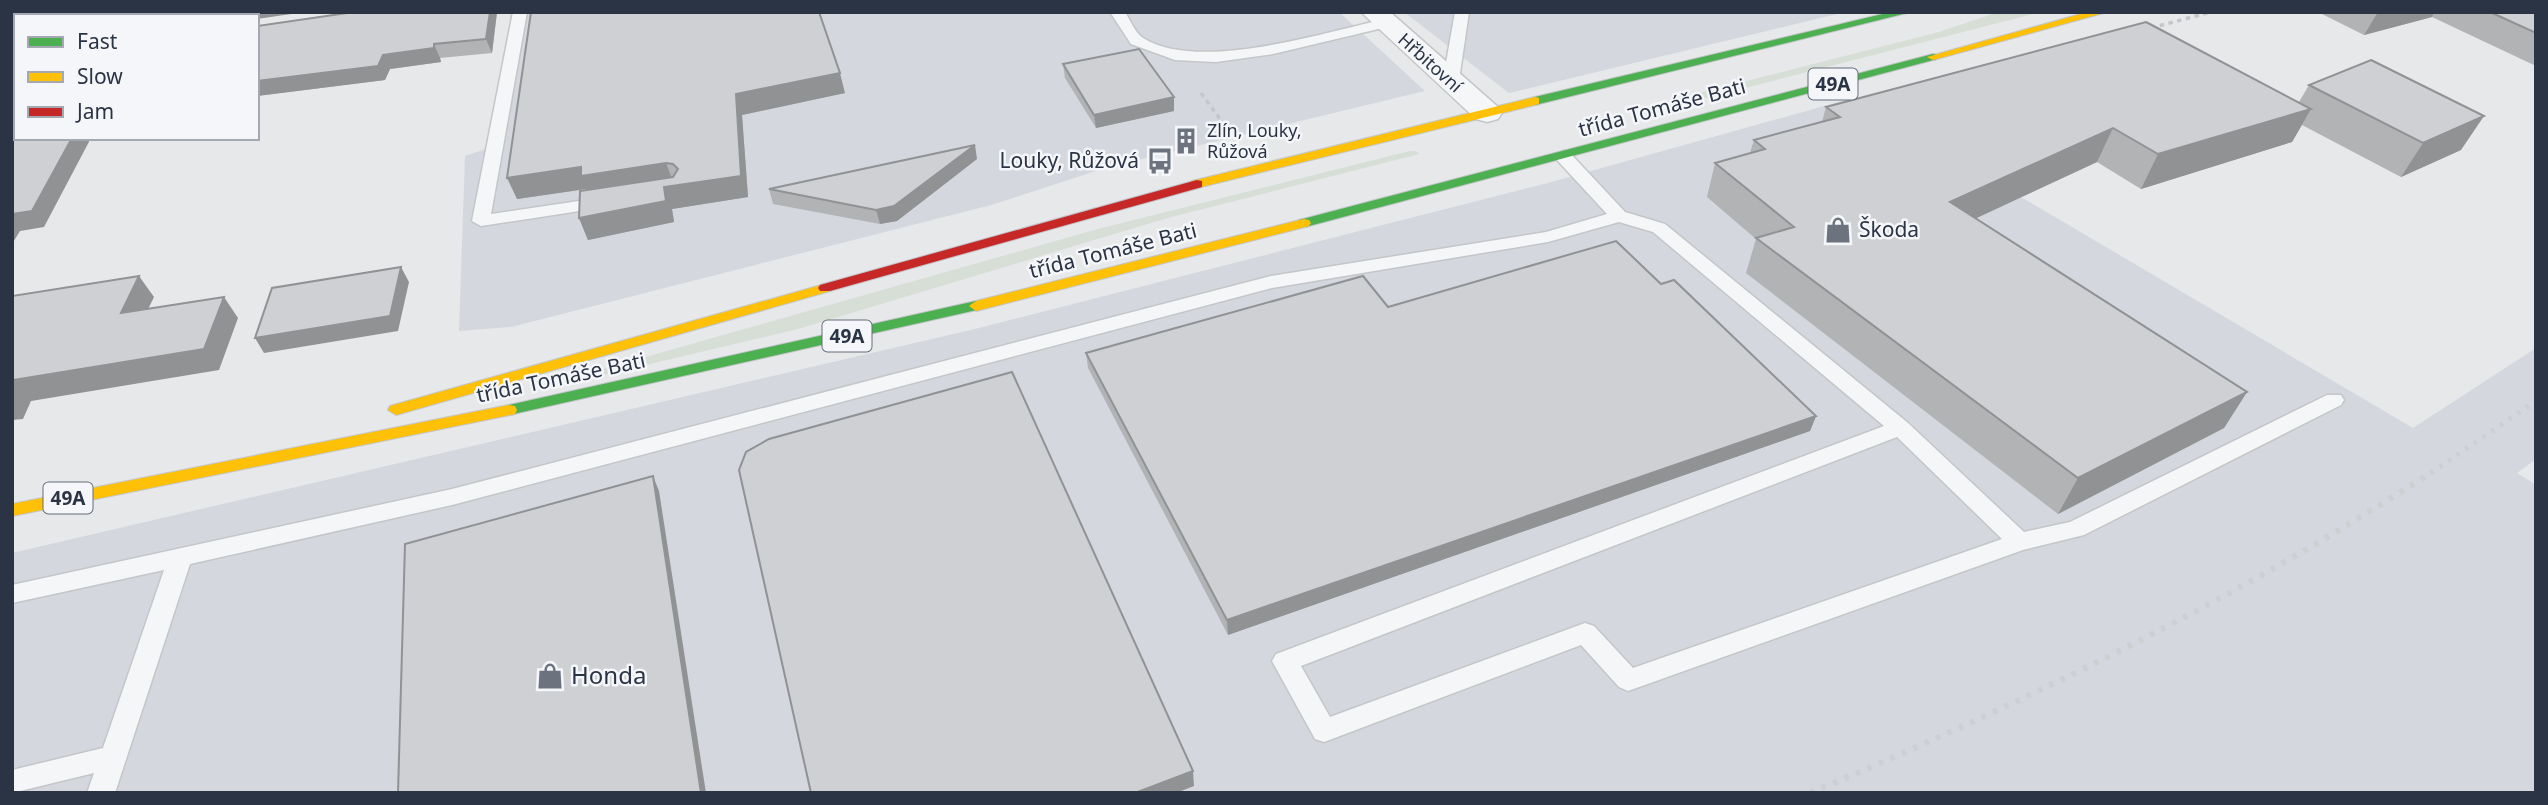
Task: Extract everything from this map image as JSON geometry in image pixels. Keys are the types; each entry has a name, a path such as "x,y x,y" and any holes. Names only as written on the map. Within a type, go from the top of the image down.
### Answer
{"main road":[{"name":"třída Tomáše Bati","path":"379,415 1144,198 1498,119 1906,12"},
{"name":"třída Tomáše Bati","path":"12,510 576,397 1012,299 2102,12"},
{"path":"1541,144 1563,156"},
{"name":"třída Tomáše Bati","path":"124,487 326,430"}],"street":[{"name":"Hřbitovní","path":"1380,18 1498,119"}],"lane":[{"path":"520,12 481,221 619,200"},
{"path":"1117,12 1136,41 1175,54 1216,57 1273,49 1380,18"},
{"path":"1451,80 1462,12"},
{"path":"1563,156 1619,216 1659,228 1900,428 2020,542"},
{"path":"12,594 453,497 1271,282 1548,237 1619,216"},
{"path":"1900,428 1285,661 1324,732 1585,633 1628,680 2020,542 2076,529 2334,400"},
{"path":"101,793 180,557"},
{"path":"12,782 113,757"}],"path":[{"path":"1199,91 1240,146"}],"shaded area":[{"path":"510,12 1339,12 1425,91 1105,168 991,205 511,327 459,331 465,156 495,146 512,45"},
{"path":"1404,12 1845,12 1509,93"},
{"path":"1999,12 2041,12 1686,103 1661,106 1660,103 1939,32"},
{"path":"1853,98 2413,428 2536,348 2536,459 2517,473 2536,485 2536,793 12,793 12,553 975,329 1548,183"},
{"path":"1410,151 1419,154 1164,219 798,329 565,384 567,379 1098,229"}],"building":[{"path":"163,12 248,12 248,14 162,14"},
{"path":"354,12 490,12 486,39 434,44 434,48 383,55 378,66 259,81 259,26"},
{"path":"531,12 819,12 840,73 736,94 741,176 664,187 666,201 579,218 580,191 673,177 678,169 673,164 666,163 581,176 581,167 507,178"},
{"path":"2490,12 2536,12 2536,33"},
{"path":"2146,22 2311,109 2158,154 2113,128 1950,202 2247,392 2078,478 1756,238 1794,227 1715,163 1765,149 1754,140 1840,117 1826,107"},
{"path":"1139,49 1174,97 1094,115 1063,64"},
{"path":"2371,60 2484,116 2423,143 2309,85"},
{"path":"12,74 14,140 71,140 32,211 12,214"},
{"path":"975,145 894,206 876,210 769,189"},
{"path":"1616,241 1661,284 1674,280 1816,416 1227,620 1086,353 1363,276 1388,307"},
{"path":"401,267 390,316 255,338 272,288"},
{"path":"139,276 121,313 224,297 204,349 14,380 12,383 12,296"},
{"path":"1012,372 1193,771 1135,793 811,793 739,470 746,452 769,439"},
{"name":"Honda","path":"653,476 701,793 398,793 405,544"}],"waterway":[{"path":"52,14 57,12"}],"railway":[{"path":"2422,479 2536,401"},
{"path":"1810,793 1968,724 2124,648 2276,567 2424,477"}],"traffic: fast":[{"path":"1535,101 1906,12"},
{"path":"1304,223 1933,57"},
{"path":"509,410 976,306"}],"traffic: slow":[{"path":"1933,57 2102,12"},
{"path":"1197,184 1535,101"},
{"path":"976,306 1304,223"},
{"path":"396,410 825,288"},
{"path":"12,510 509,410"}],"traffic: jam":[{"path":"825,288 1197,184"}],"place":[{"name":"Zlín, Louky, Růžová","path":"1186,141"},
{"name":"Louky, Růžová","path":"1160,161"},
{"name":"Škoda","path":"1838,230"},
{"name":"Honda","path":"550,676"}]}
